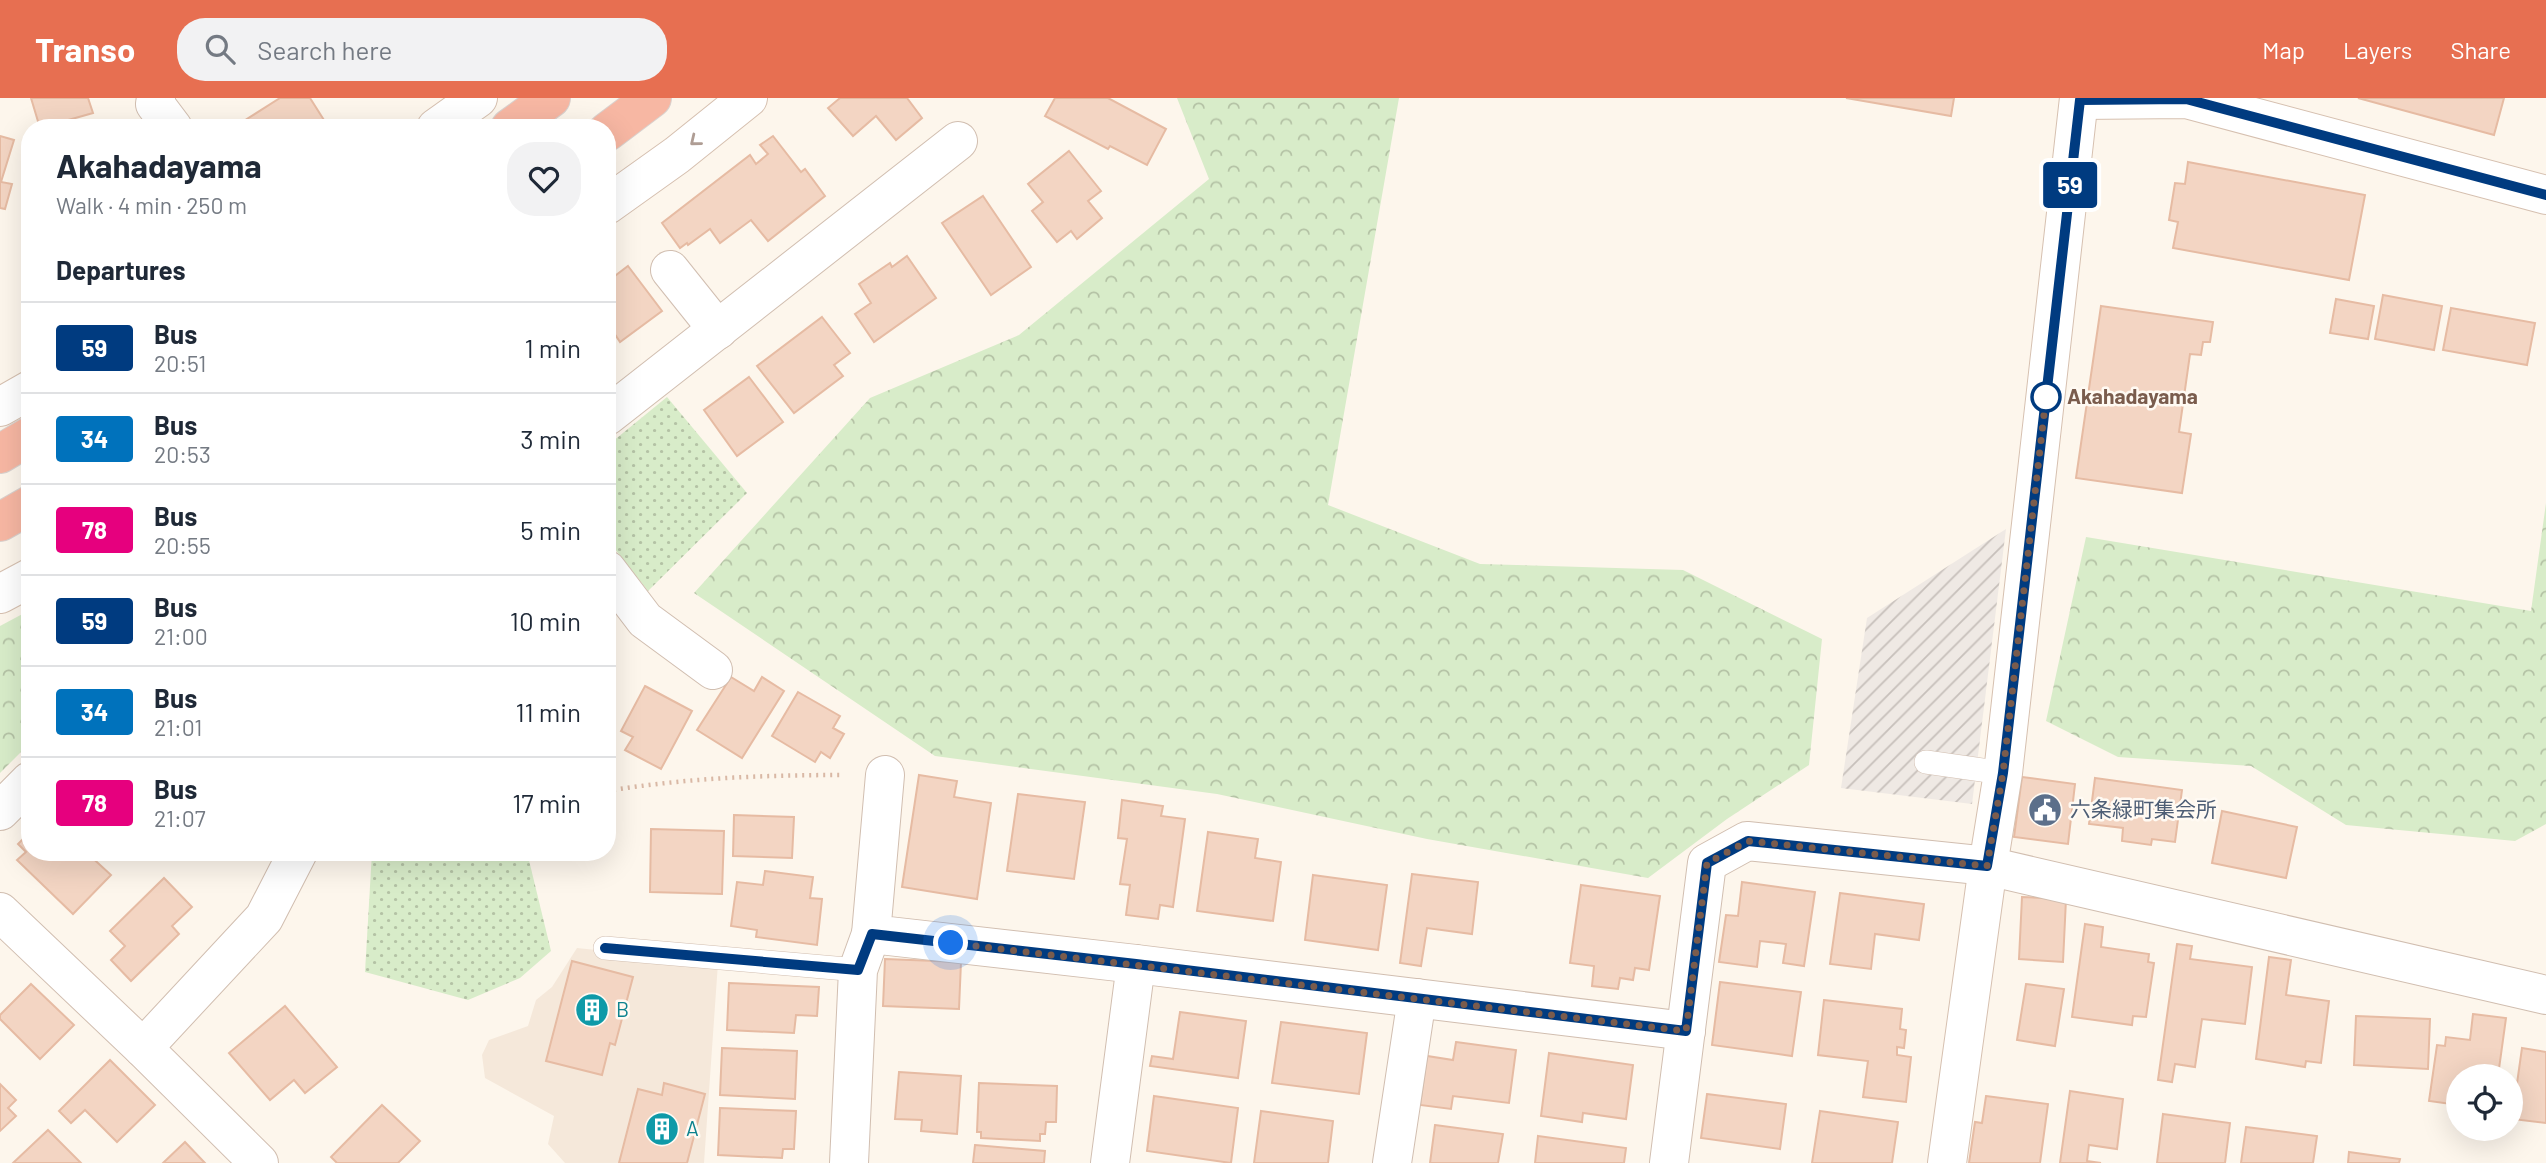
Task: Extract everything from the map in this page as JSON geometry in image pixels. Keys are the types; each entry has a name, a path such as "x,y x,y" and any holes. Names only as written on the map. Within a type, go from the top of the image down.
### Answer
{"highway":[{"path":"522,119 551,98"},
{"path":"616,125 652,98"},
{"path":"0,454 21,441"},
{"path":"0,522 21,510"}],"street":[{"path":"156,98 155,104 166,119"},
{"path":"449,119 478,98"},
{"path":"616,199 677,155 748,98"},
{"path":"1947,1163 1987,866 2003,773 2080,99 2186,99 2546,195"},
{"path":"616,408 958,141"},
{"path":"670,270 718,330"},
{"path":"0,407 21,395"},
{"path":"616,582 645,620 713,670"},
{"path":"0,594 21,583"},
{"path":"849,1163 858,970 872,934 885,775"},
{"path":"0,811 21,790"},
{"path":"1669,1163 1707,863 1748,841 1987,866 2546,995"},
{"path":"143,1048 264,918 293,861"},
{"path":"0,912 259,1163"},
{"path":"872,934 1686,1031"},
{"path":"1110,1163 1136,964"},
{"path":"1392,1163 1417,998"}],"lane":[{"path":"1926,762 2003,773"},
{"path":"605,948 858,970"}],"path":[{"path":"616,790 650,784 761,775 885,775"}],"shaded area":[{"path":"2006,529 1972,804 1841,788 1867,618"},
{"path":"577,948 718,963 704,1163 565,1163 548,1144 554,1116 485,1078 482,1055 489,1040 528,1026 536,1000 552,987"}],"green space":[{"path":"1177,98 1399,98 1328,505 1480,564 1683,570 1822,639 1809,765 1727,819 1648,878 1427,839 1217,794 935,756 694,593 870,398 1019,335 1209,179"},
{"path":"667,397 747,493 648,591 616,550 616,439"},
{"path":"2546,503 2546,824 2515,841 2346,825 2251,766 2118,757 2046,721 2086,537 2531,611"},
{"path":"21,615 21,752 0,773 0,626"},
{"path":"371,861 529,861 551,951 520,978 468,1000 365,972"}],"building":[{"path":"31,98 88,98 93,113 72,119 37,119"},
{"path":"280,98 310,98 323,119 247,119"},
{"path":"840,98 907,98 922,118 896,140 876,116 853,136 828,108"},
{"path":"1055,98 1108,98 1166,129 1147,165 1110,146 1108,149 1045,116"},
{"path":"1846,98 1954,98 1951,116"},
{"path":"2358,98 2504,98 2494,135"},
{"path":"0,136 14,140 1,182 12,184 5,209 0,208"},
{"path":"773,136 801,172 805,169 825,196 768,241 751,220 720,243 710,229 680,248 662,223 750,155 756,164 768,154 760,145"},
{"path":"1069,151 1101,191 1088,201 1102,218 1077,239 1071,231 1057,242 1032,211 1043,202 1028,184"},
{"path":"2188,162 2365,195 2349,280 2173,248 2178,222 2169,220 2175,183 2185,184"},
{"path":"983,196 1031,267 991,295 942,223"},
{"path":"907,256 936,298 874,342 855,314 871,303 859,284 890,263 892,267"},
{"path":"628,266 662,311 620,342 616,336 616,275"},
{"path":"2383,295 2442,306 2434,350 2375,339"},
{"path":"2336,299 2374,306 2368,339 2330,333"},
{"path":"2101,306 2213,322 2210,342 2203,342 2201,355 2190,354 2179,432 2191,434 2182,493 2076,478"},
{"path":"2451,308 2535,323 2527,365 2443,350"},
{"path":"822,317 850,353 834,365 843,376 794,413 757,366"},
{"path":"749,377 783,422 737,456 704,410"},
{"path":"731,677 754,691 762,677 784,691 742,758 697,730"},
{"path":"645,686 692,711 661,769 625,750 633,737 621,731"},
{"path":"798,692 840,716 833,728 844,734 830,758 821,752 815,762 772,736"},
{"path":"919,775 957,781 954,797 991,803 977,899 902,887"},
{"name":"六条緑町集会所","path":"2022,777 2075,784 2068,844 2014,837"},
{"path":"2095,778 2182,790 2175,842 2152,839 2151,845 2122,841 2123,828 2089,824"},
{"path":"1018,794 1085,802 1074,879 1007,871"},
{"path":"1122,800 1163,806 1161,816 1185,819 1173,907 1160,905 1158,919 1126,915 1130,885 1120,884 1127,839 1118,838"},
{"path":"2222,811 2297,827 2286,878 2212,863"},
{"path":"734,815 794,817 792,858 733,856"},
{"path":"651,829 724,831 722,894 650,892"},
{"path":"1208,832 1258,839 1255,858 1281,862 1273,921 1197,911"},
{"path":"21,856 21,861 96,861 111,875 73,914 17,860"},
{"path":"765,871 813,877 810,898 822,899 817,945 756,937 757,930 731,926 737,882 763,885"},
{"path":"1412,874 1478,882 1472,934 1427,928 1421,966 1400,963"},
{"path":"1313,875 1387,885 1378,950 1305,940"},
{"path":"164,878 192,907 172,926 179,934 131,981 111,960 125,946 110,931"},
{"path":"1742,882 1815,892 1804,966 1783,963 1786,944 1760,941 1757,967 1719,962 1726,915 1738,916"},
{"path":"1581,885 1660,896 1649,970 1635,968 1633,980 1620,978 1618,989 1592,986 1594,966 1570,963"},
{"path":"1840,893 1924,904 1919,940 1875,934 1871,969 1830,964"},
{"path":"2022,897 2066,899 2063,962 2019,959"},
{"path":"2085,924 2103,927 2101,947 2149,954 2148,962 2154,963 2146,1017 2133,1016 2132,1025 2072,1017"},
{"path":"2177,944 2192,946 2190,959 2252,967 2245,1024 2202,1019 2195,1067 2175,1064 2172,1082 2158,1080"},
{"path":"2269,957 2291,960 2286,995 2329,1001 2321,1063 2306,1061 2305,1067 2256,1059"},
{"path":"885,959 961,962 959,1009 883,1006"},
{"name":"B","path":"572,961 633,977 615,1045 610,1043 602,1075 546,1061"},
{"path":"1720,982 1801,992 1792,1056 1712,1045"},
{"path":"729,983 819,987 817,1016 796,1015 794,1033 727,1030"},
{"path":"31,984 74,1025 40,1059 0,1019 0,1015"},
{"path":"2026,984 2064,989 2055,1046 2017,1040"},
{"path":"1824,1000 1902,1009 1900,1029 1906,1030 1904,1048 1897,1047 1897,1055 1911,1057 1906,1102 1863,1097 1868,1061 1818,1055"},
{"path":"285,1006 337,1067 305,1093 294,1080 270,1100 229,1053"},
{"path":"1180,1012 1246,1021 1238,1078 1150,1066 1152,1056 1173,1059"},
{"path":"2473,1014 2506,1018 2500,1064 2446,1064 2446,1103 2429,1101 2437,1045 2445,1046 2446,1037 2470,1040"},
{"path":"2356,1016 2430,1019 2428,1069 2354,1065"},
{"path":"1281,1022 1367,1033 1359,1094 1272,1083"},
{"path":"1456,1042 1516,1050 1509,1103 1453,1096 1451,1109 1420,1105 1427,1056 1453,1060"},
{"path":"722,1048 797,1051 795,1099 720,1095"},
{"path":"2522,1048 2546,1052 2546,1123 2523,1120 2523,1064 2520,1064"},
{"path":"1549,1053 1633,1065 1626,1119 1583,1113 1582,1122 1541,1116"},
{"path":"110,1060 155,1105 117,1142 85,1110 71,1123 59,1111"},
{"path":"899,1072 961,1076 957,1134 921,1131 922,1120 895,1119"},
{"name":"A","path":"664,1083 705,1094 687,1163 619,1163 638,1089 662,1095"},
{"path":"979,1083 1057,1086 1056,1122 1046,1122 1045,1134 1040,1134 1040,1141 981,1138 981,1132 977,1132"},
{"path":"0,1084 16,1100 8,1108 16,1116 0,1131"},
{"path":"2070,1091 2123,1099 2117,1149 2089,1145 2087,1161 2101,1163 2060,1163"},
{"path":"1707,1094 1786,1104 1780,1149 1701,1138"},
{"path":"1154,1096 1238,1108 1231,1163 1147,1151"},
{"path":"1986,1096 2048,1104 2040,1163 1969,1163 1975,1122 1982,1123"},
{"path":"382,1105 420,1141 398,1163 337,1163 331,1157"},
{"path":"720,1108 796,1111 794,1149 783,1149 782,1158 718,1155"},
{"path":"1261,1111 1333,1121 1328,1163 1254,1163"},
{"path":"1820,1111 1898,1122 1892,1163 1812,1163"},
{"path":"2163,1114 2230,1123 2225,1163 2157,1163"},
{"path":"1435,1125 1503,1134 1498,1163 1430,1163"},
{"path":"2246,1127 2317,1136 2313,1163 2241,1163"},
{"path":"48,1130 81,1163 13,1163"},
{"path":"1538,1136 1626,1148 1624,1163 1535,1163"},
{"path":"185,1142 205,1163 163,1163"},
{"path":"975,1145 1045,1151 1044,1163 973,1163"},
{"path":"2349,1152 2400,1159 2399,1163 2348,1163"}],"bus line":[{"name":"59","path":"605,948 858,970 872,934 1686,1031 1707,863 1727,852 1748,841 1987,866 2003,773 2080,100 2186,99 2546,195"}],"place":[{"name":"Akahadayama","path":"2046,397"},
{"name":"六条緑町集会所","path":"2045,810"},
{"name":"B","path":"592,1010"},
{"name":"A","path":"662,1129"}],"route":[{"path":"951,943 1686,1031 1707,863 1727,852 1748,841 1987,866 2003,773 2046,397"}]}
